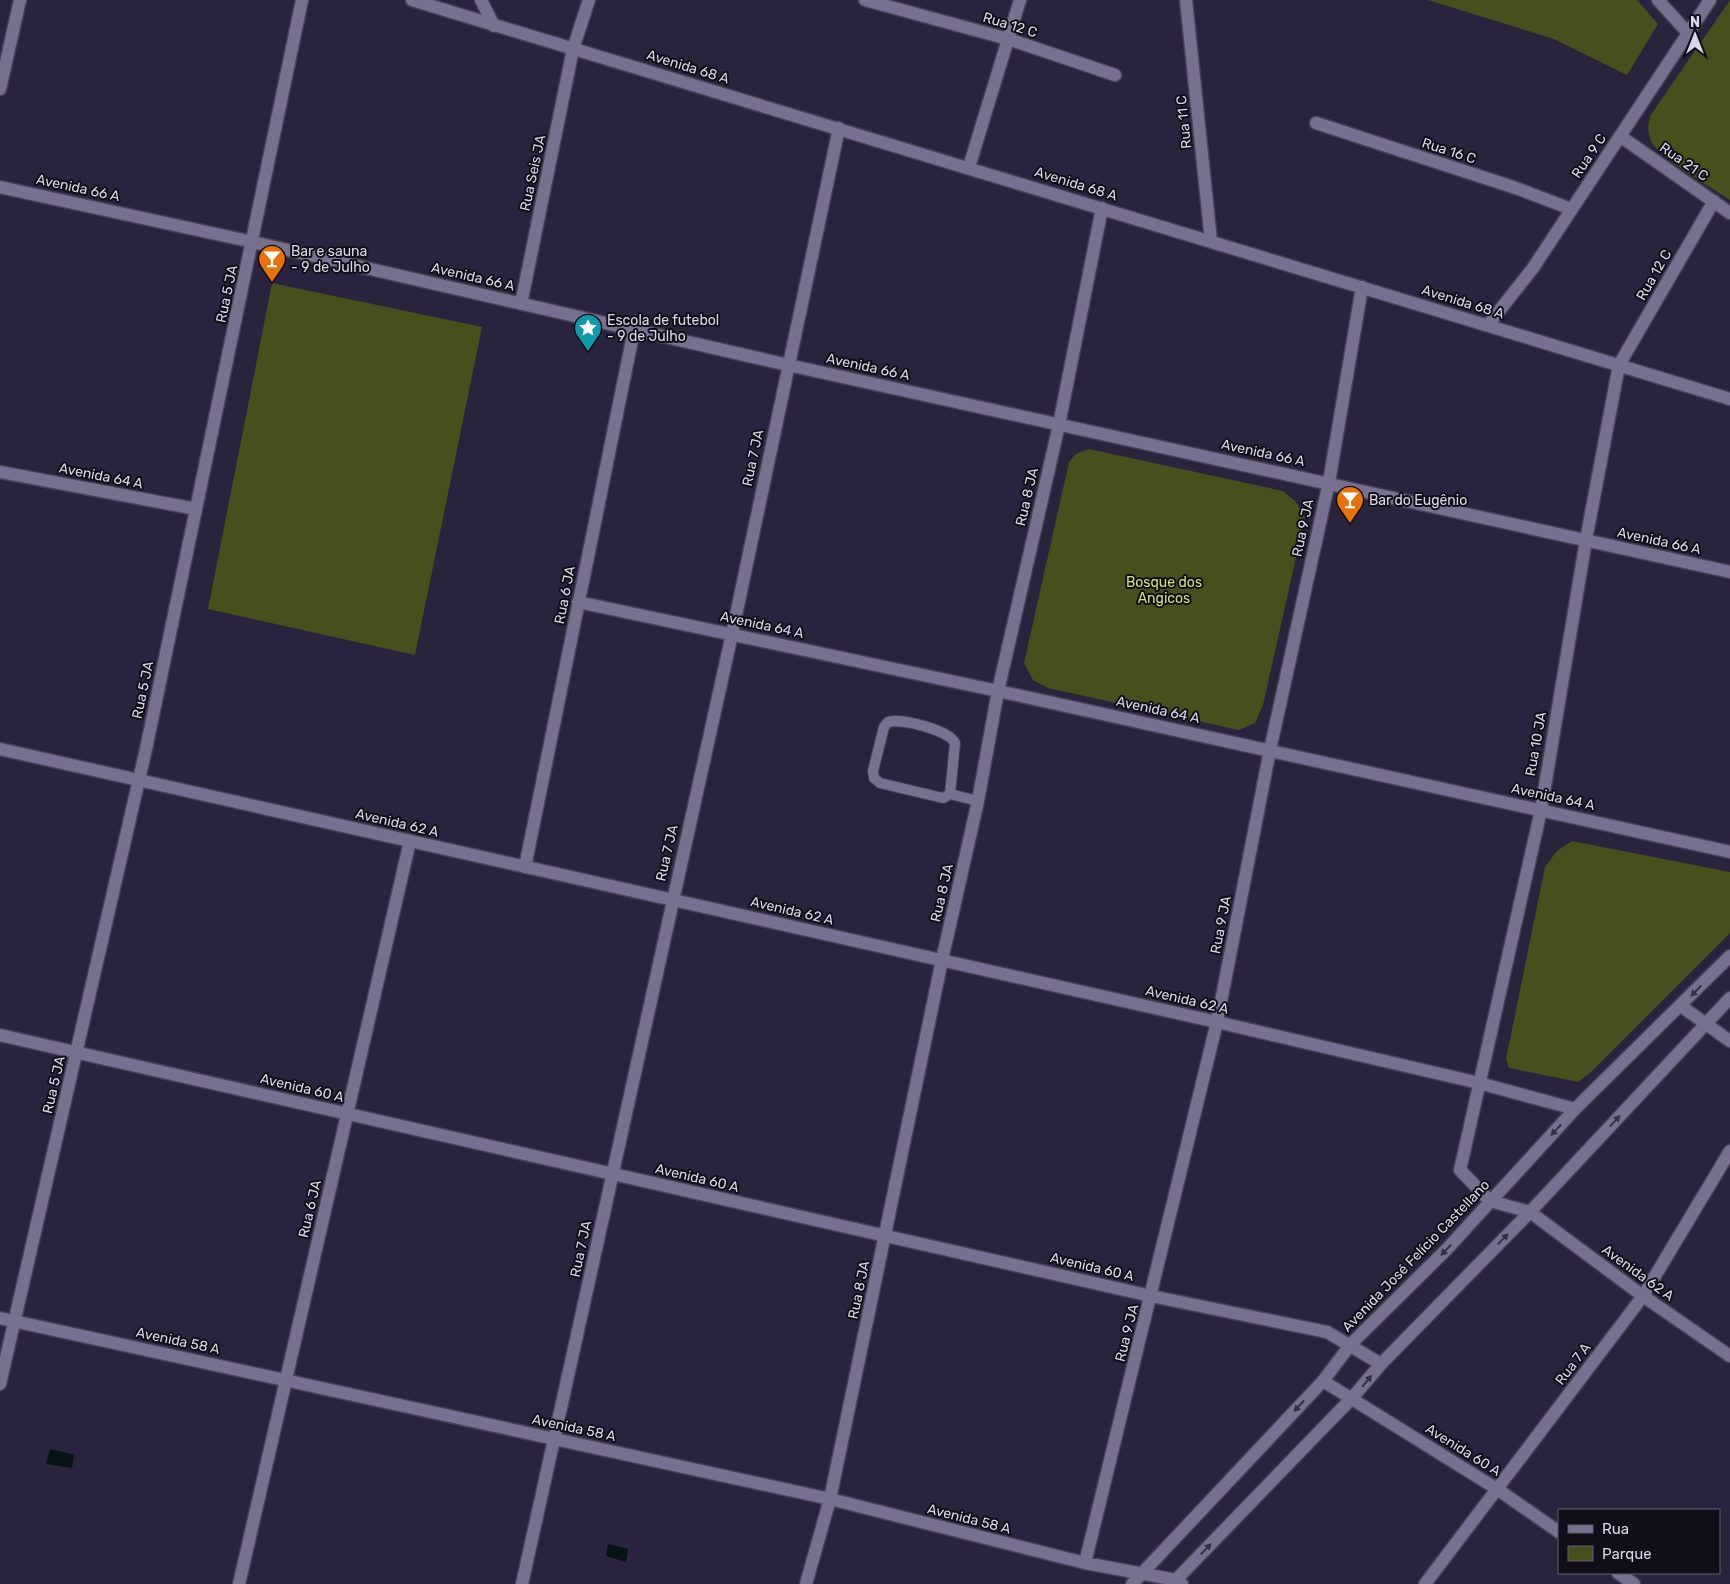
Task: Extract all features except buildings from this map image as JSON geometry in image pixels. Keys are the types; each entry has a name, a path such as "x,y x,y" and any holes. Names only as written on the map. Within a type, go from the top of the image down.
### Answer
{"street":[{"path":"0,89 20,0"},
{"name":"Rua 5 JA","path":"0,1384 139,781 302,0"},
{"name":"Avenida 68 A","path":"412,0 969,167 1730,399"},
{"path":"480,0 494,26"},
{"name":"Rua Seis JA","path":"521,304 573,49 589,0"},
{"name":"Rua 12 C","path":"865,0 1008,39 1115,75"},
{"path":"969,167 1020,0"},
{"name":"Rua 11 C","path":"1186,0 1211,241"},
{"path":"1658,0 1688,33"},
{"name":"Rua 9 C","path":"1488,325 1533,268 1710,0"},
{"name":"Rua 16 C","path":"1316,123 1516,188 1571,209"},
{"name":"Rua 7 JA","path":"522,1584 732,634 839,128"},
{"name":"Rua 21 C","path":"1620,136 1730,213"},
{"name":"Avenida 66 A","path":"0,187 253,242 788,365 1329,482 1730,572"},
{"name":"Rua 12 C","path":"1619,365 1714,201"},
{"name":"Rua 8 JA","path":"806,1584 830,1498 942,960 978,801 998,690 1059,425 1102,208"},
{"name":"Rua 9 JA","path":"1085,1563 1217,1022 1270,750 1329,482 1362,287"},
{"name":"Rua 6 JA","path":"525,867 634,330"},
{"name":"Rua 10 JA","path":"1490,1201 1460,1170 1541,810 1586,540 1619,365"},
{"name":"Avenida 64 A","path":"0,472 196,509"},
{"name":"Avenida 64 A","path":"578,602 998,690 1730,852"},
{"name":"Avenida 62 A","path":"0,749 1217,1022 1479,1083 1575,1109"},
{"name":"Rua 6 JA","path":"240,1584 410,841"},
{"name":"Avenida José Felício Castellano","path":"1136,1579 1323,1381 1351,1344 1447,1249 1575,1109 1730,956"},
{"path":"1177,1583 1352,1398 1381,1364 1530,1212 1730,998"},
{"path":"1680,1006 1730,1041"},
{"name":"Avenida 60 A","path":"0,1035 1151,1296 1327,1332 1351,1344 1381,1364"},
{"name":"Rua 7 A","path":"1425,1584 1643,1296 1730,1151"},
{"path":"1490,1201 1530,1212"},
{"name":"Avenida 62 A","path":"1530,1212 1643,1296 1730,1356"},
{"name":"Avenida 58 A","path":"0,1318 830,1498 1085,1563 1136,1579 1177,1583"},
{"name":"Avenida 60 A","path":"1323,1381 1497,1489 1558,1531"},
{"path":"1619,1574 1634,1584"}],"lane":[{"path":"950,794 955,743 952,737 946,732 894,720 888,722 884,727 873,771 874,778 880,783 943,798 950,794 978,801"}],"green space":[{"path":"1428,0 1637,0 1658,24 1627,75 1554,39"},
{"path":"1730,0 1730,200 1665,156 1652,143 1648,130 1650,116"},
{"path":"272,283 482,327 415,655 208,609"},
{"name":"Bosque dos Angicos","path":"1089,449 1283,491 1296,502 1305,517 1263,705 1255,723 1239,730 1048,688 1033,680 1024,663 1069,462 1076,454"},
{"path":"1572,841 1730,872 1730,933 1592,1071 1578,1082 1509,1068 1506,1059 1545,867 1557,851"}],"shaded area":[{"path":"50,1449 74,1455 72,1468 46,1464"},
{"path":"608,1544 628,1549 626,1562 606,1556"}],"place":[{"name":"Bar e sauna - 9 de Julho","path":"272,283"},
{"name":"Escola de futebol - 9 de Julho","path":"588,352"},
{"name":"Bar do Eugênio","path":"1350,524"}]}
